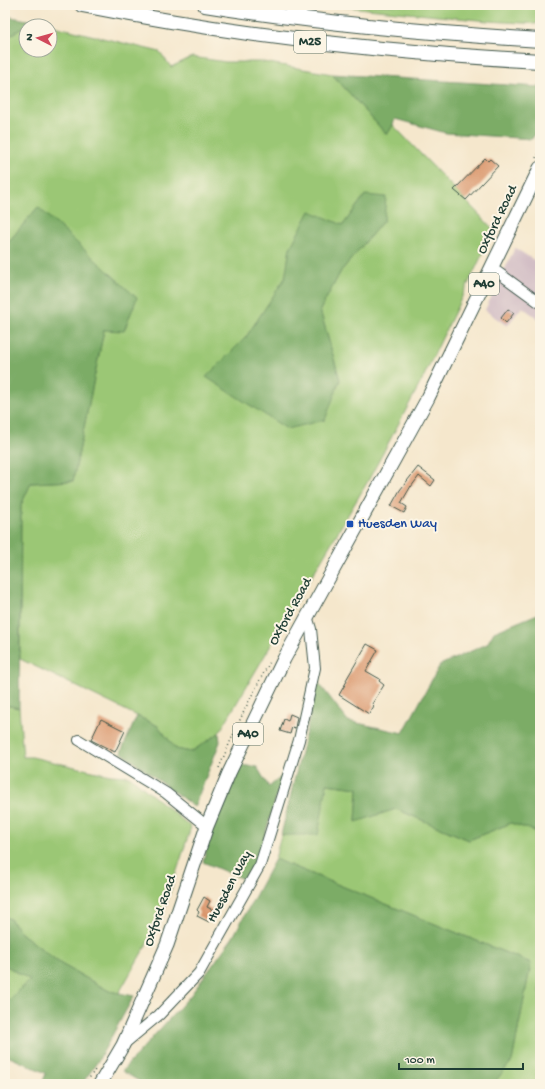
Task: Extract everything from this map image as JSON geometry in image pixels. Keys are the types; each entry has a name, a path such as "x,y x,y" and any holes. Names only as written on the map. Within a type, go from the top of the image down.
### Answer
{"highway":[{"name":"M25","path":"82,5 210,28 306,41 406,52 540,61"},
{"name":"M25","path":"205,5 362,26 540,40"}],"main road":[{"name":"Oxford Road","path":"100,1084 123,1045 167,945 207,826 229,773 284,659 428,398 540,168"}],"street":[{"path":"492,268 540,303"},
{"name":"Huesden Way","path":"123,1045 159,1015 199,973 260,865 299,740 314,668 311,629 307,616"},
{"path":"79,740 166,793 207,826"}],"shaded area":[{"path":"515,248 540,264 540,320 522,307 507,326 485,310"}],"green space":[{"path":"327,5 540,5 540,24 488,21"},
{"path":"5,16 18,18 18,31 5,39"},
{"path":"58,27 160,52 171,67 192,57 226,62 263,62 332,74 387,135 393,125 494,230 422,380 368,481 219,733 191,752 176,749 158,726 20,659 21,505 31,483 73,481 104,330 38,207 5,246 5,39 18,31 18,58 58,58","holes":["365,195 384,220 341,271 320,310 340,380 207,377 246,337 286,278 290,248 343,225"]},
{"path":"332,74 540,87 540,125 532,139 446,133 395,119 387,135"},
{"path":"365,195 386,197 384,220 341,271 320,310 340,380 325,420 287,429 206,377 246,337 285,278 290,248 310,211 343,225"},
{"path":"38,207 137,298 124,331 104,330 73,481 31,483 21,505 19,708 5,705 5,246"},
{"path":"540,613 540,833 511,823 469,840 396,809 356,822 358,788 327,784 318,835 281,835 318,682 348,721 403,733 440,665 487,644 494,632"},
{"path":"5,705 19,708 23,757 32,757 110,775 129,776 191,827 162,917 119,993 109,991 61,964 21,933 10,919 5,917"},
{"path":"137,716 158,726 176,749 191,752 219,733 220,742 194,807 121,752"},
{"path":"239,765 257,767 269,787 283,775 256,864 245,880 203,862 214,819"},
{"path":"326,784 358,788 356,821 396,809 469,840 511,823 540,833 540,1084 493,1084 512,1061 531,963 275,859 281,835 318,834"},
{"path":"275,859 531,963 512,1061 493,1084 144,1084 122,1071 190,996 233,937"},
{"path":"5,917 10,919 21,933 61,964 109,991 134,996 98,1061 82,1084 42,1084 46,1073 5,1055 5,1004 30,980 5,965"},
{"path":"5,965 30,980 5,1004"}],"building":[{"path":"485,158 488,161 490,159 498,166 466,200 454,190"},
{"path":"508,309 514,313 506,323 501,318"},
{"path":"418,467 435,480 431,486 419,476 401,503 407,507 404,513 391,506 400,490"},
{"path":"367,644 378,650 366,671 380,679 379,681 384,685 372,704 374,706 369,714 339,695"},
{"path":"290,714 297,717 295,728 292,727 290,734 280,731 284,719 288,721"},
{"path":"101,719 125,731 115,752 91,740"},
{"path":"204,897 210,901 207,907 215,911 209,922 197,916 199,912 197,910"}],"place":[{"name":"Huesden Way","path":"350,524"}]}
